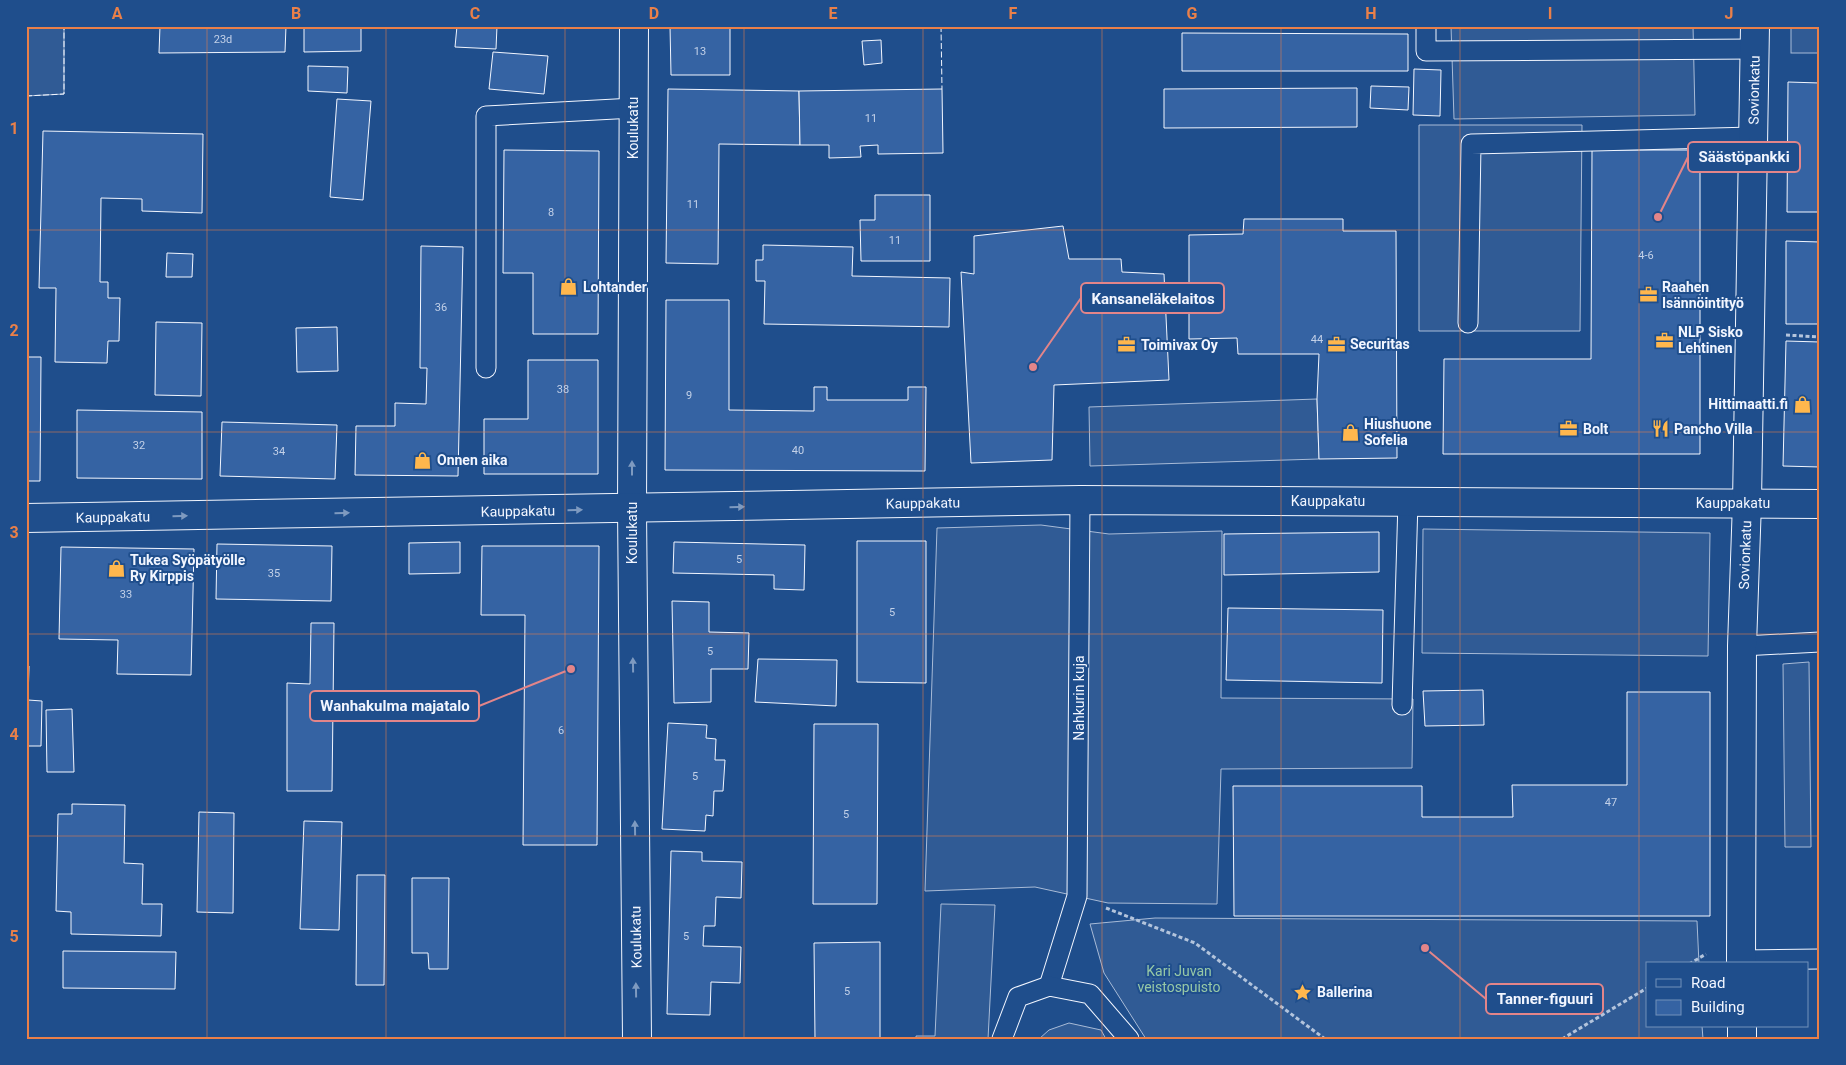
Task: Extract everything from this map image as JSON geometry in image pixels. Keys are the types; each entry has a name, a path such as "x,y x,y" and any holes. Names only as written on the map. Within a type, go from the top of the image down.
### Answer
{"street":[{"name":"Koulukatu","path":"634,26 632,509 637,1039"},
{"name":"Sovionkatu","path":"1742,962 1742,646 1747,502 1755,38"},
{"name":"Kauppakatu","path":"26,518 1080,500 1747,502 1820,504"}],"lane":[{"path":"1426,26 1426,51 1755,38"},
{"path":"486,368 486,116 634,108"},
{"path":"1468,323 1471,144 1753,137"},
{"name":"Nahkurin kuja","path":"1049,986 1077,896 1080,500"},
{"path":"1402,705 1408,501"},
{"path":"1742,646 1820,642"},
{"path":"1742,962 1820,959"},
{"path":"1002,1039 1018,997 1049,986 1090,994 1129,1039"}],"path":[{"path":"1077,896 1195,943 1325,1039"},
{"path":"1562,1039 1646,989"}],"shaded area":[{"path":"26,26 64,26 64,94 26,96"},
{"path":"1451,26 1693,26 1695,115 1454,119"},
{"path":"1791,26 1820,26 1820,53 1791,53"},
{"path":"1419,125 1582,125 1580,331 1419,331"},
{"path":"1317,399 1319,459 1090,466 1089,407"},
{"path":"1041,525 1109,534 1222,531 1221,698 1413,699 1412,768 1221,769 1217,904 1108,903 1035,887 925,891 937,528"},
{"path":"1423,529 1710,533 1708,656 1422,653"},
{"path":"1809,662 1811,847 1785,847 1783,664"},
{"path":"941,904 995,905 988,1039 916,1039 916,1036 935,1036"},
{"name":"Kari Juvan veistospuisto","path":"1155,918 1697,921 1699,962 1646,962 1646,1028 1702,1028 1703,1039 1146,1039 1104,973 1090,924"},
{"path":"1069,1023 1101,1030 1106,1039 1039,1039 1049,1030"}],"building":[{"path":"160,26 286,26 285,52 159,53"},
{"path":"304,26 361,26 361,51 304,52"},
{"path":"457,26 497,26 496,49 455,47"},
{"path":"670,26 730,26 730,75 671,75"},
{"path":"1182,33 1408,34 1408,71 1182,71"},
{"path":"881,40 882,63 864,65 862,41"},
{"path":"493,52 548,56 544,94 489,89"},
{"path":"308,66 348,67 347,93 308,91"},
{"path":"1414,69 1441,70 1440,116 1413,115"},
{"path":"1788,82 1820,83 1820,212 1787,212"},
{"path":"1371,86 1409,87 1408,110 1370,108"},
{"path":"1357,88 1357,127 1164,128 1164,89"},
{"path":"668,89 799,91 800,145 719,144 718,264 666,263"},
{"path":"942,89 943,153 878,154 878,145 860,146 861,157 829,158 829,145 800,145 799,91"},
{"path":"337,99 371,101 363,200 330,197"},
{"path":"43,131 203,134 202,213 142,211 142,199 101,198 100,282 108,282 108,298 120,298 119,341 108,341 107,363 55,362 56,288 39,288"},
{"path":"504,150 599,151 598,334 533,334 533,273 503,273"},
{"path":"1592,150 1700,150 1700,454 1443,454 1444,359 1591,359"},
{"path":"875,195 930,195 930,261 861,261 860,220 875,220"},
{"path":"1244,219 1343,219 1343,231 1396,231 1397,458 1319,459 1317,399 1319,354 1238,354 1237,338 1189,339 1189,235 1243,234"},
{"path":"1063,226 1069,259 1121,259 1122,272 1164,274 1169,380 1054,385 1052,460 971,463 961,272 974,274 974,236"},
{"path":"1786,241 1820,242 1820,324 1786,324"},
{"path":"763,245 853,247 852,276 950,278 949,327 764,324 765,281 756,281 756,260 763,260"},
{"path":"421,246 463,247 458,476 355,475 356,426 395,426 395,403 426,404 427,368 420,368"},
{"path":"167,253 193,254 192,277 166,277"},
{"path":"666,300 729,300 729,410 814,411 814,387 827,387 827,400 908,400 908,387 926,387 925,471 665,470"},
{"path":"156,322 202,323 201,396 155,395"},
{"path":"337,327 338,371 297,372 296,328"},
{"name":"Hittimaatti.fi","path":"1786,341 1820,342 1820,467 1783,466"},
{"path":"26,357 41,357 40,481 26,481"},
{"path":"528,360 598,360 598,474 484,474 484,419 528,419"},
{"path":"77,410 202,412 202,479 77,478"},
{"path":"222,422 337,425 335,479 220,476"},
{"path":"1379,532 1379,572 1224,575 1224,534"},
{"path":"857,541 926,541 926,683 857,682"},
{"path":"460,542 460,573 409,574 409,543"},
{"path":"674,542 805,545 804,590 774,589 774,575 673,573"},
{"path":"217,544 332,546 331,601 216,599"},
{"path":"482,546 599,546 597,845 523,845 525,615 481,615"},
{"path":"61,547 194,549 191,675 117,674 118,640 59,639"},
{"path":"672,601 709,602 709,632 749,633 748,669 711,669 711,702 674,703"},
{"path":"1228,608 1383,610 1382,683 1226,680"},
{"path":"311,623 334,623 332,791 287,791 287,683 310,684"},
{"path":"758,659 837,660 836,706 755,702"},
{"path":"26,666 29,666 28,700 42,701 41,746 26,746"},
{"path":"1483,690 1484,725 1425,726 1423,691"},
{"path":"1627,692 1710,692 1710,916 1234,916 1233,786 1422,786 1422,817 1513,817 1512,785 1627,785"},
{"path":"72,709 74,772 47,772 46,710"},
{"path":"668,723 707,725 706,738 716,739 715,760 725,760 723,791 714,791 713,816 706,815 705,831 662,829"},
{"path":"814,724 878,724 877,904 813,904"},
{"path":"72,804 125,805 124,863 143,864 142,904 162,904 161,936 71,934 71,912 56,911 58,814 72,814"},
{"path":"199,812 234,813 233,913 197,912"},
{"path":"304,821 342,822 339,930 300,929"},
{"path":"671,851 702,852 702,861 742,862 741,898 716,897 715,926 704,926 703,946 741,947 740,983 711,982 710,1015 667,1014"},
{"path":"357,875 385,875 384,985 356,985"},
{"path":"412,878 449,878 448,969 429,969 428,953 412,953"},
{"path":"880,942 880,1039 815,1039 814,943"},
{"path":"63,951 176,952 175,989 63,988"}],"fence":[{"path":"26,96 64,94 64,26"},
{"path":"941,26 942,89"}],"place":[{"name":"Säästöpankki","path":"1658,217"},
{"name":"Lohtander","path":"569,287"},
{"name":"Raahen Isännöintityö","path":"1648,295"},
{"name":"NLP Sisko Lehtinen","path":"1664,340"},
{"name":"Securitas","path":"1336,344"},
{"name":"Toimivax Oy","path":"1127,345"},
{"name":"Kansaneläkelaitos","path":"1033,367"},
{"name":"Hittimaatti.fi","path":"1802,404"},
{"name":"Bolt","path":"1569,429"},
{"name":"Pancho Villa","path":"1660,429"},
{"name":"Hiushuone Sofelia","path":"1350,432"},
{"name":"Onnen aika","path":"423,460"},
{"name":"Tukea Syöpätyölle Ry Kirppis","path":"116,568"},
{"name":"Wanhakulma majatalo","path":"571,669"},
{"name":"Tanner-figuuri","path":"1425,948"},
{"name":"Ballerina","path":"1303,992"}]}
